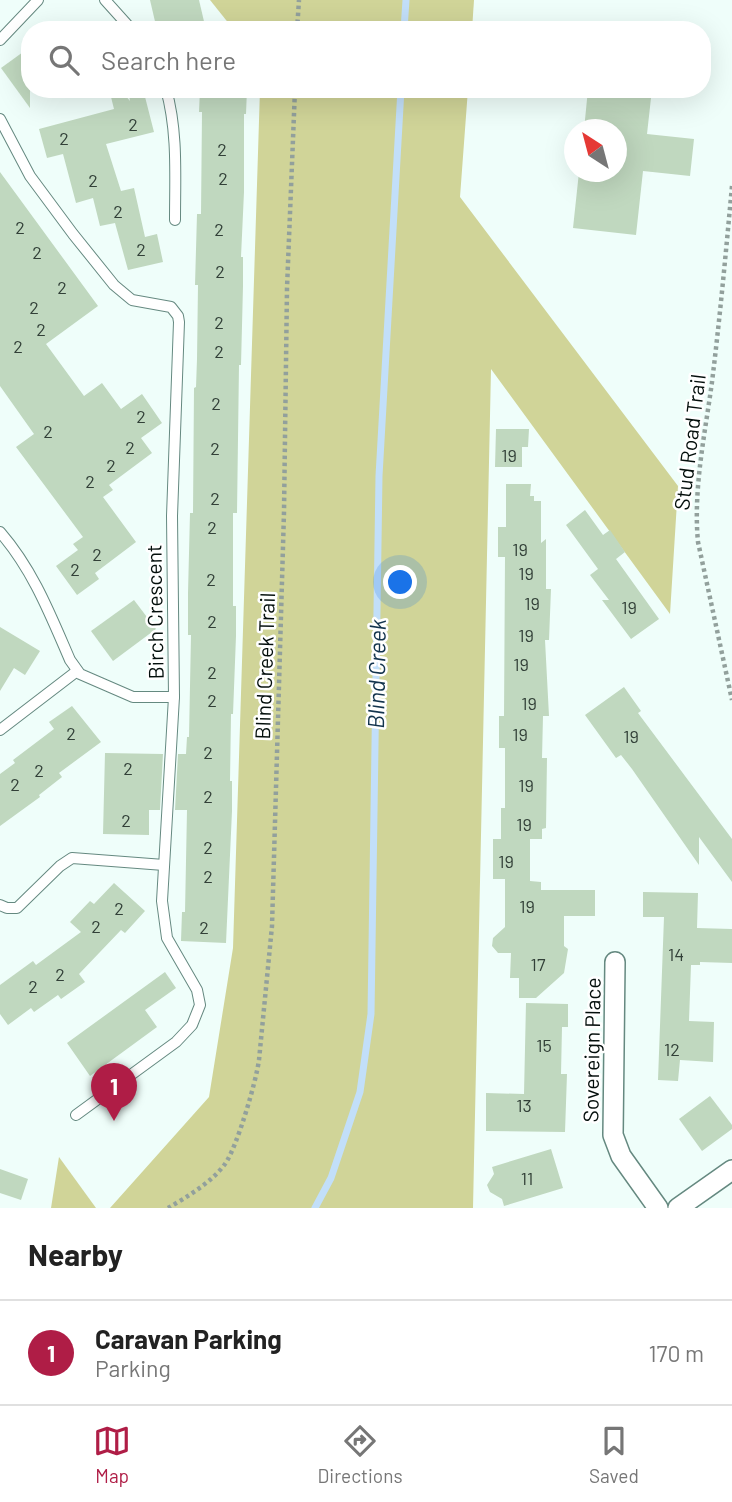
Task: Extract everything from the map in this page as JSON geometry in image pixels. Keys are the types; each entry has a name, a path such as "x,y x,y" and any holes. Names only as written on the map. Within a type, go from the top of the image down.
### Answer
{"street":[{"name":"Sovereign Place","path":"615,962 613,1135 621,1156 658,1208"},
{"path":"678,1208 732,1170"}],"lane":[{"path":"0,40 38,0"},
{"path":"105,0 124,21"},
{"path":"169,98 175,138 174,220"},
{"name":"Birch Crescent","path":"0,119 30,176 114,285 132,300 165,305 178,316 177,424 172,516 174,697 162,901 165,932 197,990 200,1005 197,1016 176,1042 76,1115"},
{"path":"0,532 26,564 77,670 133,697 174,697"},
{"path":"0,730 77,670"},
{"path":"0,905 17,908 60,866 72,858 164,865"}],"path":[{"path":"298,21 299,0"},
{"name":"Blind Creek Trail","path":"168,1208 218,1172 229,1158 260,1060 272,926 284,512 287,288 295,98"},
{"name":"Stud Road Trail","path":"732,186 721,315 696,521 698,542 732,700"}],"green space":[{"path":"210,0 474,0 473,21 227,21"},
{"path":"260,98 467,98 460,197 678,486 670,614 491,369 473,1208 110,1208 209,1097 233,948"},
{"path":"59,1157 96,1208 51,1208"}],"building":[{"path":"150,0 199,0 204,21 155,21"},
{"path":"21,54 21,96 1,68"},
{"path":"23,98 30,98 30,108"},
{"path":"111,98 128,98 130,101 130,98 145,98 154,132 106,144 121,191 134,188 145,237 157,234 163,262 128,270 115,223 100,226 93,198 76,203 63,154 47,158 39,129 114,109"},
{"path":"200,98 247,98 244,114 237,513 233,513 233,606 236,606 236,636 231,714 232,811 226,943 181,941 182,912 185,912 187,810 175,810 178,754 186,754 189,737 191,635 188,635 188,593 190,513 193,513 198,285 195,285 197,214 201,214 202,112 199,112"},
{"path":"587,98 651,98 647,134 694,139 690,176 643,171 636,235 573,228 578,182 627,182 627,119 585,119"},
{"path":"0,172 98,306 46,344 84,396 102,383 121,409 142,394 162,423 141,438 152,453 109,485 113,490 103,497 136,542 95,573 99,579 77,595 56,566 78,550 73,544 83,537 16,447 34,434 0,386"},
{"path":"496,429 529,429 528,447 522,447 522,467 495,467"},
{"path":"506,484 531,484 530,496 534,496 534,501 541,501 541,543 546,539 546,589 551,589 549,640 545,640 549,716 543,716 542,758 547,758 546,828 542,829 542,839 530,839 530,881 541,882 541,890 595,890 595,916 564,916 564,946 568,949 564,973 536,998 519,998 519,978 510,978 511,953 498,953 492,946 493,938 505,927 505,879 493,879 493,839 501,839 501,808 505,808 505,748 499,748 499,716 504,716 505,557 498,557 498,527 506,527"},
{"path":"585,510 603,535 610,530 625,552 616,559 659,619 631,639 602,600 609,600 590,575 598,569 566,525"},
{"path":"134,600 156,629 113,661 91,631"},
{"path":"0,627 40,651 25,675 14,668 0,691"},
{"path":"624,687 641,711 638,713 732,839 732,882 699,837 699,865 632,769 621,755 616,758 585,715"},
{"path":"72,706 101,742 59,773 62,777 39,795 40,797 0,826 0,774 15,763 13,760 54,729 49,722"},
{"path":"105,753 163,754 160,810 149,810 149,835 103,834"},
{"path":"114,883 145,911 125,933 121,930 79,974 85,982 61,999 58,995 34,1012 31,1008 8,1025 0,1014 0,985 33,961 36,965 81,932 70,922 90,901 94,904"},
{"path":"643,892 698,893 697,928 732,929 732,963 700,962 700,965 691,965 689,1021 714,1022 713,1062 680,1060 678,1081 658,1080 664,917 643,917"},
{"path":"165,972 176,988 145,1010 157,1027 90,1076 67,1043"},
{"path":"526,1003 568,1004 568,1027 562,1027 561,1074 567,1074 565,1132 486,1131 486,1093 524,1094"},
{"path":"710,1096 732,1125 732,1129 702,1151 679,1119"},
{"path":"551,1149 563,1188 504,1206 502,1199 490,1192 487,1185 494,1174 492,1167"},
{"path":"0,1169 28,1179 21,1200 0,1193"}],"waterway":[{"name":"Blind Creek","path":"405,21 406,0"},
{"name":"Blind Creek","path":"315,1208 331,1178 360,1092 371,1014 379,476 400,98"}],"place":[{"name":"Caravan Parking","path":"114,1121"}]}
